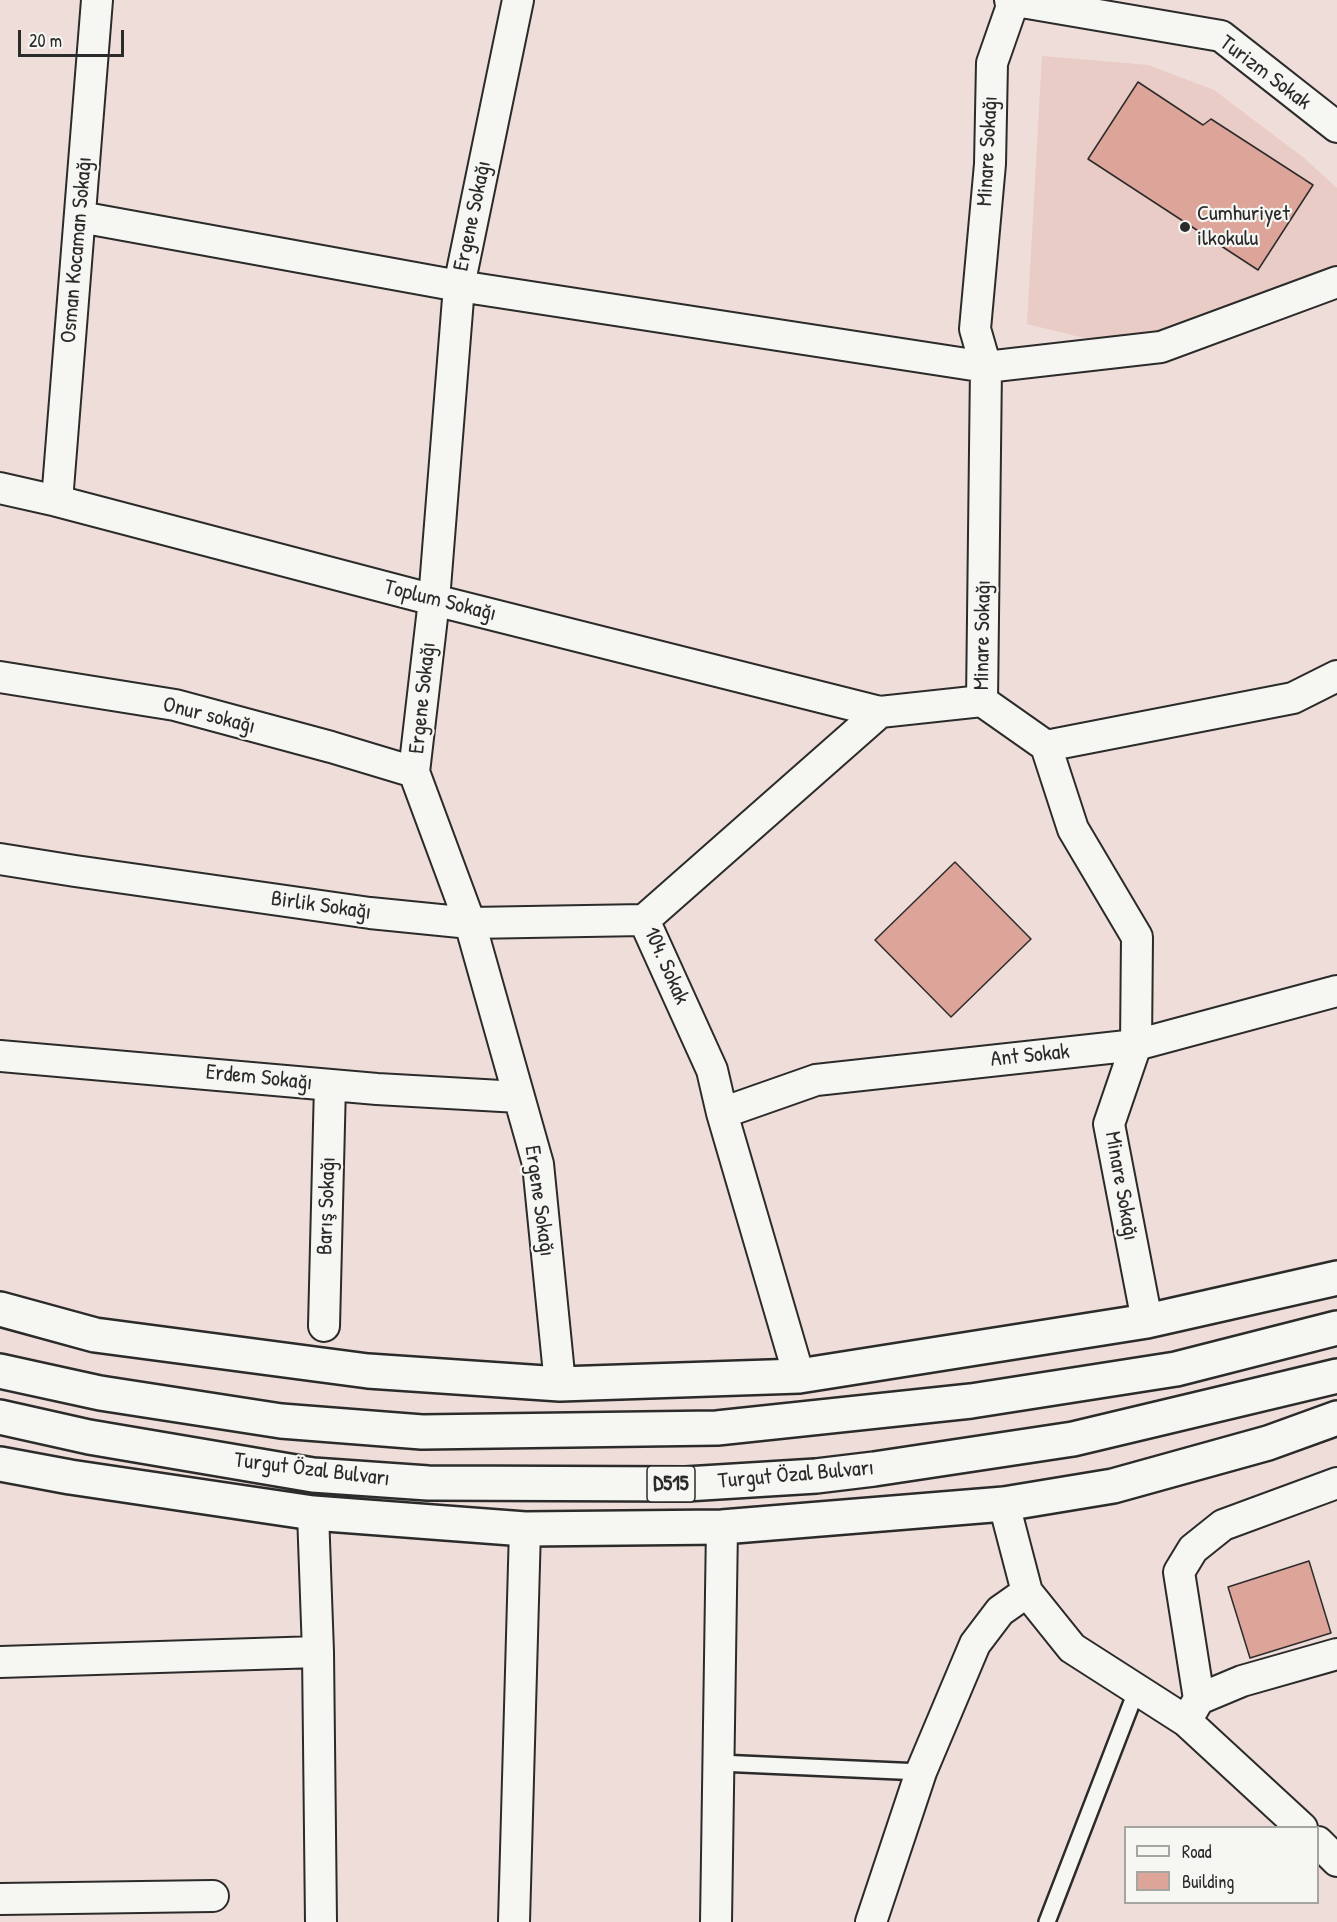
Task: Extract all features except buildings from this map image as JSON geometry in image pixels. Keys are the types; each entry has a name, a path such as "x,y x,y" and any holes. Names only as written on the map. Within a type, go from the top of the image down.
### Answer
{"highway":[{"path":"0,1309 95,1335 368,1371 560,1384 799,1376 1147,1321 1337,1278"},
{"name":"Turgut Özal Bulvarı","path":"0,1371 100,1394 281,1421 422,1432 717,1428 971,1401 1176,1369 1337,1328"},
{"name":"Turgut Özal Bulvarı","path":"0,1417 89,1437 313,1475 428,1483 686,1484 816,1476 1073,1439 1337,1376"},
{"path":"0,1464 70,1478 313,1513 525,1529 722,1527 1004,1504 1113,1486 1268,1443 1337,1418"}],"street":[{"name":"Osman Kocaman Sokağı","path":"57,501 97,0"},
{"name":"Ergene Sokağı","path":"518,0 459,286 434,600 414,772 470,923 538,1164 560,1384"},
{"name":"Turizm Sokak","path":"1012,0 1221,36 1337,128"},
{"name":"Minare Sokağı","path":"1012,0 992,63 990,164 975,329 986,367 982,701 1046,746 1073,829 1137,937 1137,1045 1109,1124 1147,1321"},
{"path":"80,217 459,286 986,367 1161,347 1337,282"},
{"name":"Toplum Sokağı","path":"0,489 57,501 434,600 880,712"},
{"path":"1046,746 1293,698 1337,676"},
{"name":"Onur sokağı","path":"0,677 175,705 414,772"},
{"path":"880,712 982,701"},
{"name":"104. Sokak","path":"799,1376 722,1113 712,1070 644,920 880,712"},
{"name":"Birlik Sokağı","path":"0,859 75,872 369,913 470,923 644,920"},
{"name":"Ant Sokak","path":"722,1113 816,1080 1137,1045 1337,991"},
{"name":"Erdem Sokağı","path":"0,1056 330,1085 519,1097"},
{"name":"Barış Sokağı","path":"324,1326 330,1085"},
{"path":"1193,1710 1179,1572 1193,1549 1222,1525 1337,1483"},
{"path":"1004,1504 1027,1592 1072,1648 1137,1689 1193,1710 1301,1826"},
{"path":"313,1513 318,1652 321,1922"},
{"path":"716,1922 722,1527"},
{"path":"513,1922 525,1529"},
{"path":"871,1922 921,1772 975,1644 1000,1611 1027,1592"},
{"path":"0,1662 318,1652"},
{"path":"1193,1710 1242,1681 1337,1654"},
{"path":"1319,1844 1337,1861"},
{"path":"0,1899 213,1896"}],"lane":[{"path":"1047,1922 1137,1689"},
{"path":"718,1763 921,1772"}],"shaded area":[{"name":"Cumhuriyet ilkokulu","path":"1042,56 1148,65 1214,90 1304,158 1337,188 1337,266 1159,335 1084,338 1027,324"}],"place":[{"name":"Cumhuriyet ilkokulu","path":"1185,227"}]}
